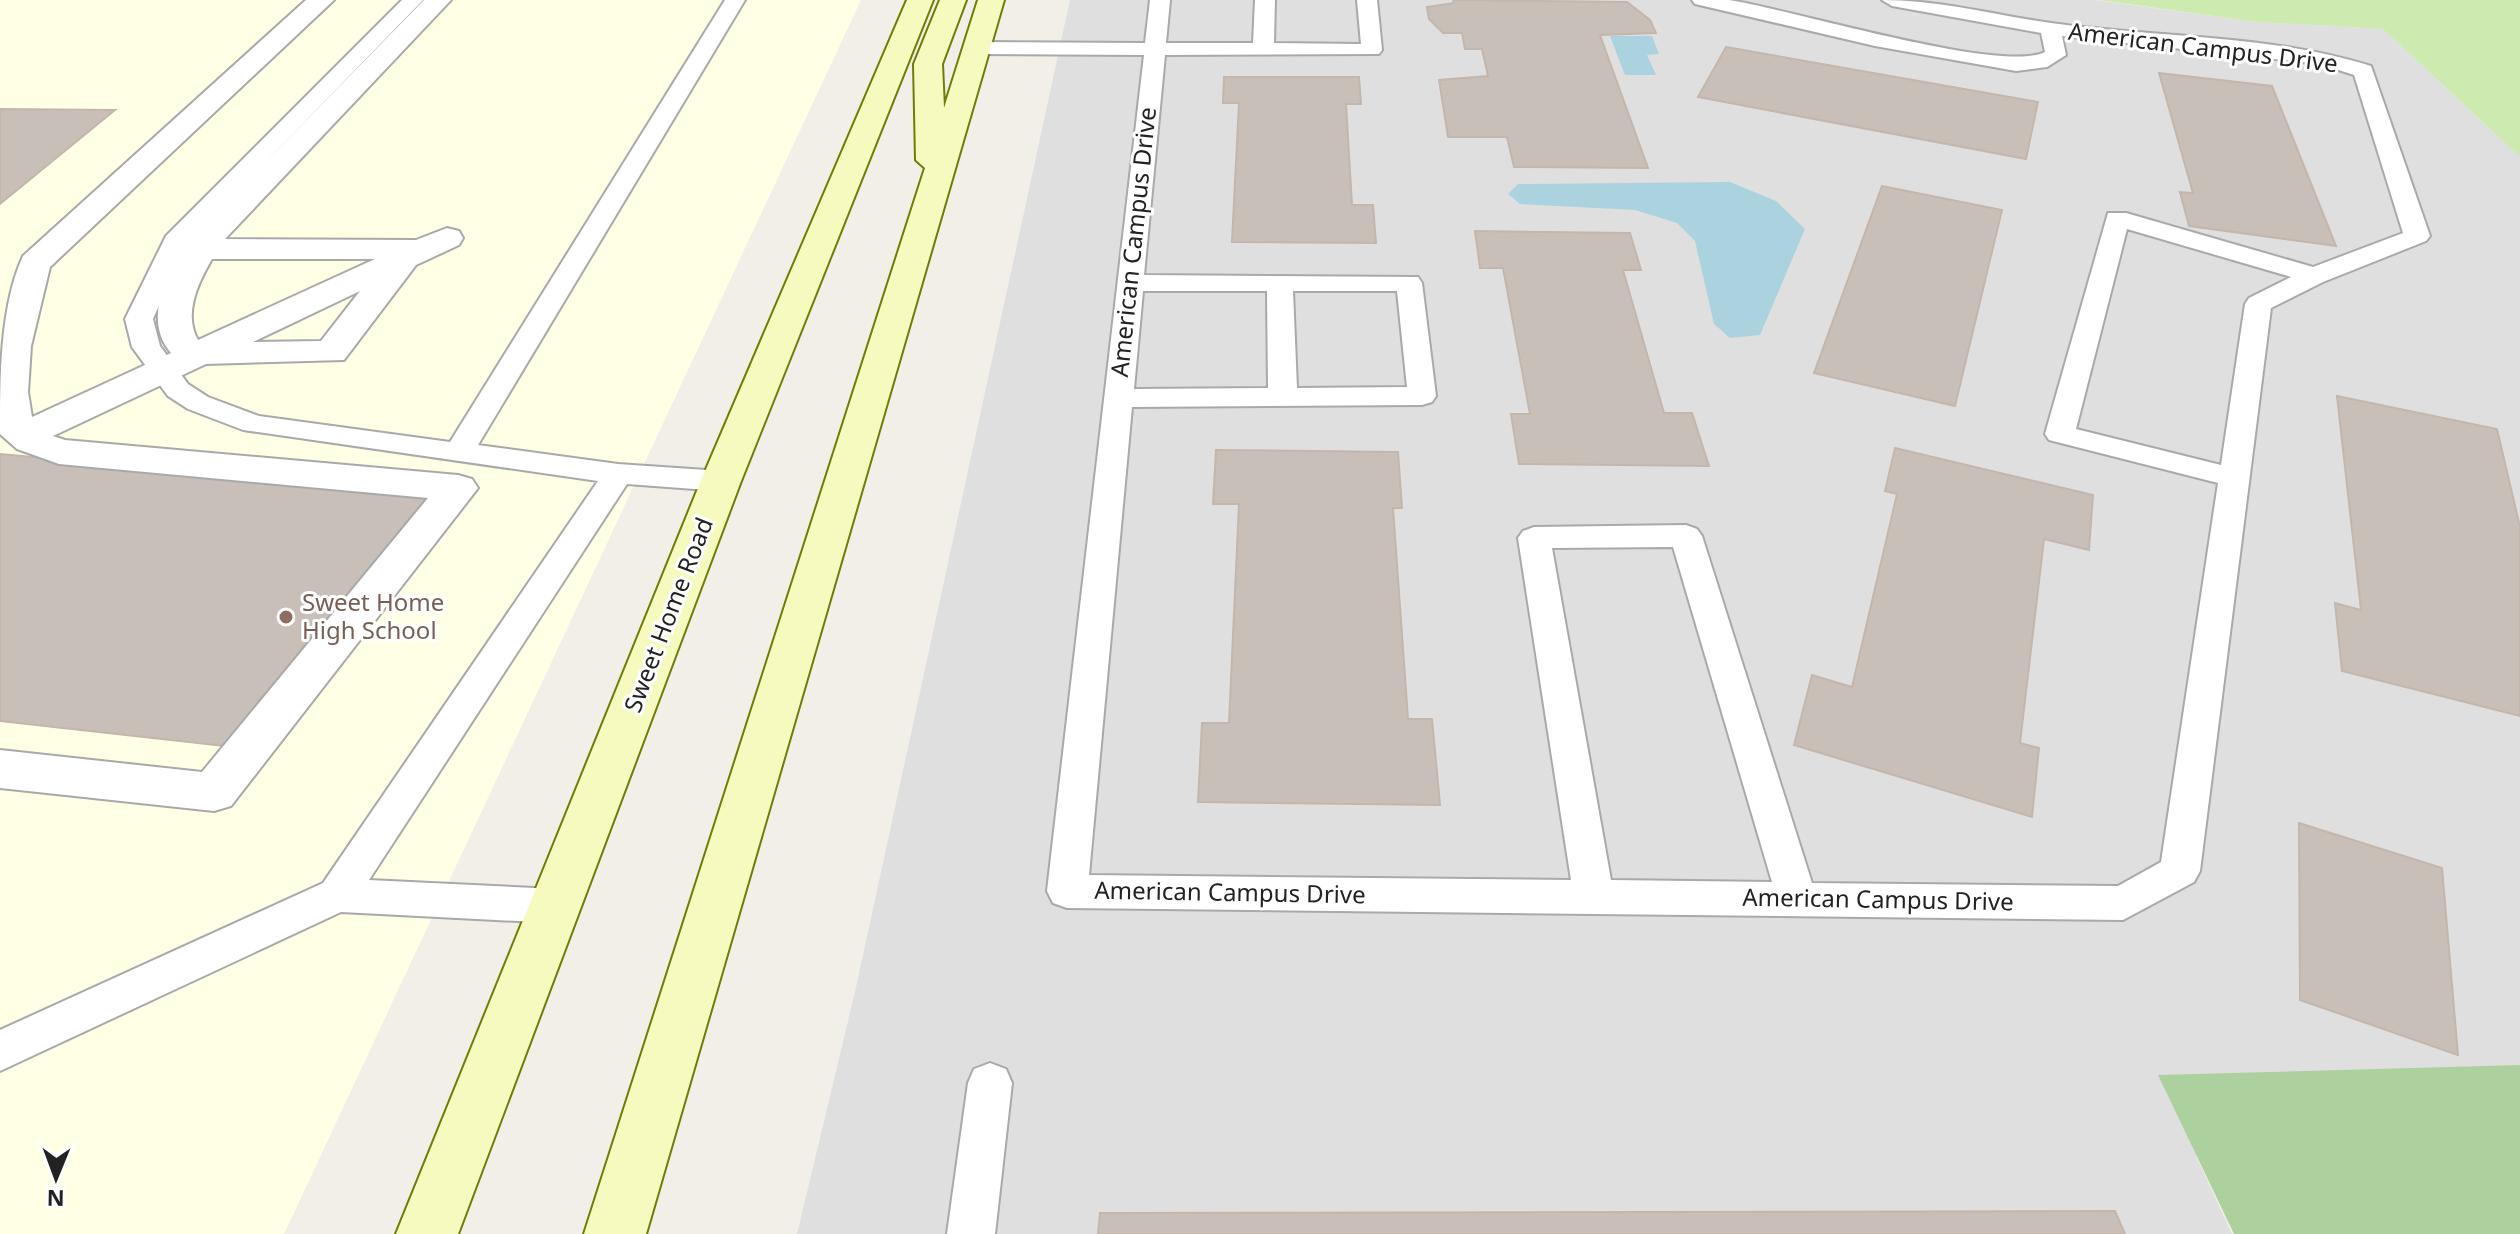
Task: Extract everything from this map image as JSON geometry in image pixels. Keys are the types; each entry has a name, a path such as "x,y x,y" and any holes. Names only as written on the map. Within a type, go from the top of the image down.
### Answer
{"main road":[{"name":"Sweet Home Road","path":"427,1234 721,481 920,0"},
{"path":"932,195 928,64 953,0"},
{"path":"615,1234 991,0"}],"street":[{"path":"0,769 214,792 458,488 59,452 16,429 8,407 9,335 17,304 35,263 321,0"},
{"path":"199,249 411,249 331,352 190,353 183,348 175,303 183,275 199,249 438,0"},
{"path":"24,435 447,238"}],"lane":[{"path":"413,0 175,241 139,319 146,347 178,390 198,403 253,424 618,474 721,481"},
{"path":"459,452 735,0"},
{"name":"American Campus Drive","path":"1160,0 1067,891 2123,903 2180,871 2258,304 2314,276 2417,236 2363,71 2323,58 2050,29 1892,0"},
{"path":"1263,49 1265,0"},
{"path":"977,48 1372,50 1367,0"},
{"path":"1702,0 1875,40 2016,65 2040,63 2056,55 2050,29"},
{"path":"2235,478 2060,434 2117,218 2314,276"},
{"path":"1118,398 1422,396 1409,283 1130,283"},
{"path":"1280,283 1283,397"},
{"path":"337,895 618,474"},
{"path":"1594,897 1534,538 1686,536 1797,900"},
{"path":"0,1051 337,895 556,906"},
{"path":"971,1234 990,1083"}],"shaded area":[{"name":"Sweet Home High School","path":"0,0 861,0 284,1234 0,1234"},
{"path":"1070,0 2095,0 2257,22 2383,29 2520,157 2520,1143 2196,1156 2232,1234 797,1234 855,992"}],"green space":[{"path":"2099,0 2520,0 2520,157 2383,29 2257,22"},
{"path":"2520,1065 2520,1234 2234,1234 2158,1075"}],"water":[{"path":"1610,36 1652,36 1659,54 1647,55 1656,75 1625,75"},
{"path":"1730,182 1776,201 1805,229 1760,335 1730,338 1714,324 1695,241 1677,223 1635,210 1520,204 1508,194 1518,184"}],"building":[{"path":"1453,0 1627,2 1650,20 1656,33 1600,35 1648,168 1514,167 1507,137 1448,137 1439,80 1488,76 1482,49 1465,49 1462,33 1443,33 1429,19 1427,7 1454,3"},
{"path":"1726,47 2038,102 2026,159 1698,97"},
{"path":"2159,73 2272,86 2336,246 2189,226 2180,192 2193,193"},
{"path":"1224,77 1359,77 1361,104 1346,104 1352,205 1373,205 1376,243 1232,242 1239,103 1223,103"},
{"path":"0,109 115,110 0,204"},
{"path":"1882,186 2002,210 1955,406 1814,373"},
{"path":"1475,231 1630,233 1641,270 1623,270 1664,413 1692,413 1709,466 1519,464 1511,414 1530,414 1503,268 1480,268"},
{"path":"2337,396 2497,429 2520,527 2520,716 2342,671 2335,603 2361,610"},
{"path":"1895,448 2093,495 2089,550 2044,539 2020,743 2039,748 2032,817 1794,745 1812,675 1852,687 1897,494 1885,491"},
{"path":"1216,450 1398,452 1402,508 1393,508 1408,719 1432,719 1440,805 1198,802 1202,723 1229,723 1239,504 1213,504"},
{"path":"0,454 433,493 224,746 0,721"},
{"path":"2299,823 2442,868 2458,1055 2300,1000"},
{"path":"2115,1211 2125,1234 1098,1234 1100,1213"}],"place":[{"name":"Sweet Home High School","path":"286,617"}]}
